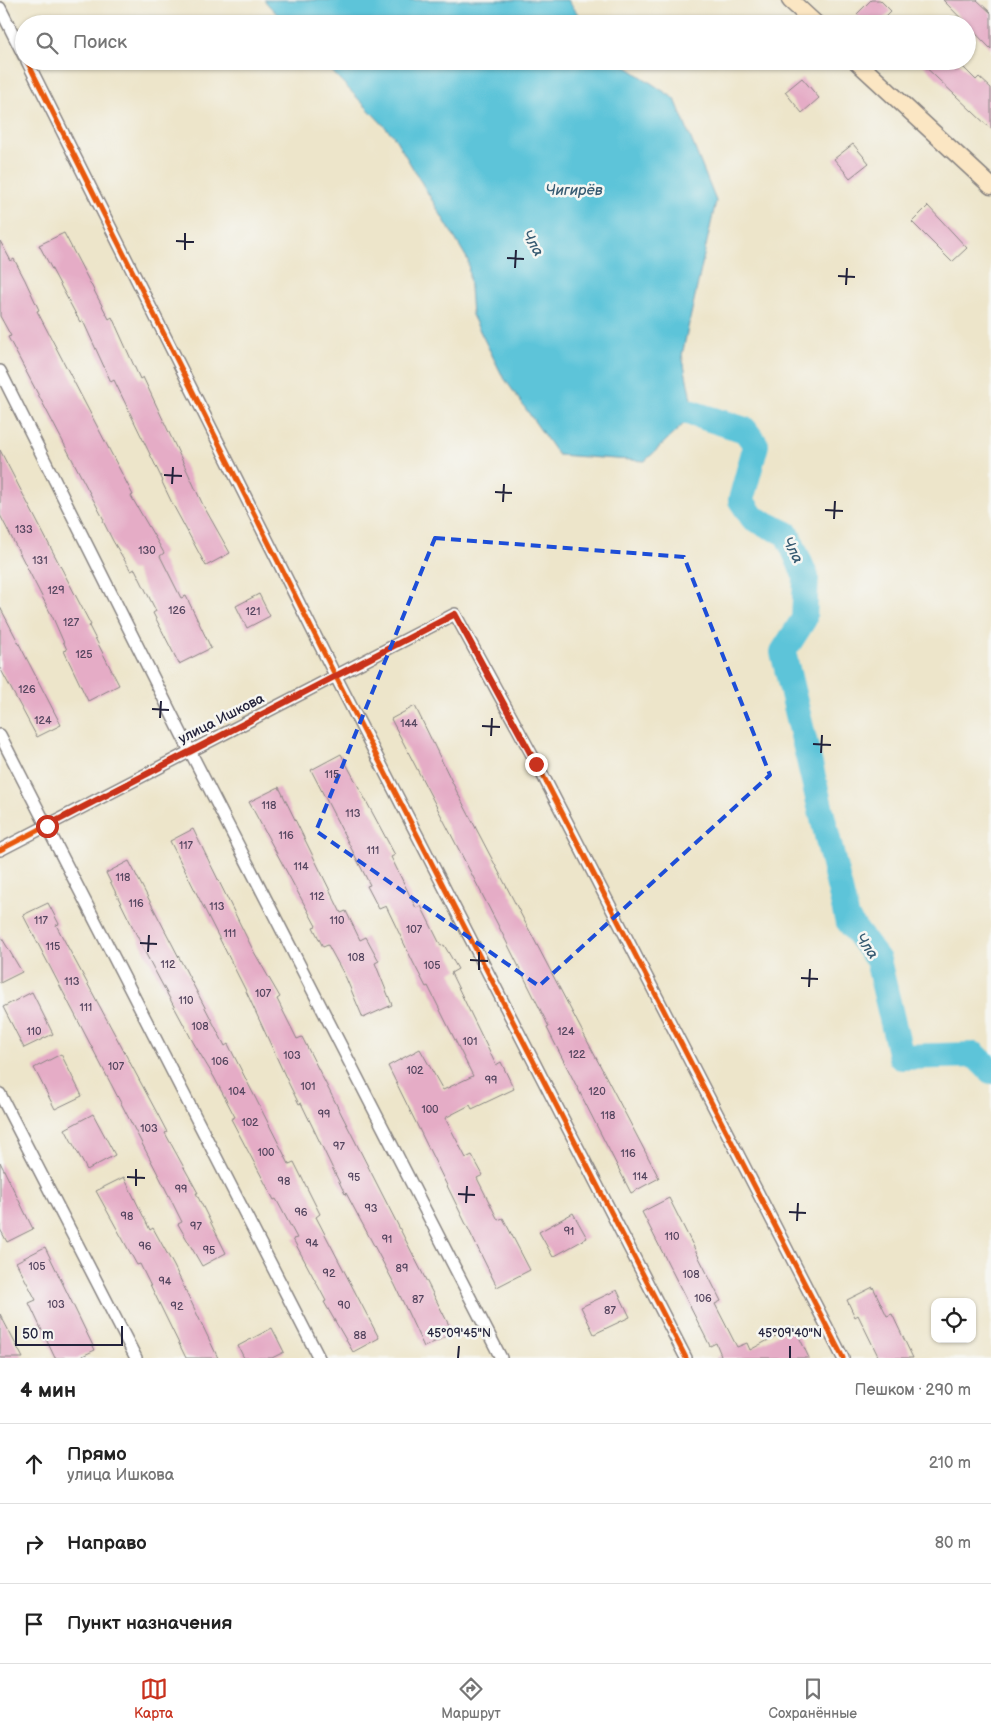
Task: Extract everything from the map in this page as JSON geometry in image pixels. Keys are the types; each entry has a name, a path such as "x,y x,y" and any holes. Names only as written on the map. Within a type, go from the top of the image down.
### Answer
{"street":[{"path":"790,0 806,15"},
{"path":"0,8 15,38"},
{"path":"32,70 336,677 686,1358"},
{"path":"866,70 991,186"},
{"path":"0,371 190,751 501,1358"},
{"name":"улица Ишкова","path":"0,850 455,614 536,764 843,1358"},
{"path":"0,735 319,1358"},
{"path":"0,1094 136,1358"}],"highlighted area":[{"path":"435,538 684,557 770,775 539,986 316,831"}],"water":[{"path":"264,0 568,0 579,15 278,15"},
{"name":"Чигирёв","path":"331,70 632,70 675,99 716,201 682,355 694,414 645,461 558,455 502,375 472,315 468,260 393,135"}],"building":[{"path":"871,0 880,0 891,11 887,15 857,14"},
{"path":"943,0 977,0 991,13 991,49 976,34 976,15 958,15"},
{"path":"929,70 966,70 976,80 979,77 991,88 991,129"},
{"path":"802,78 819,98 802,113 785,92"},
{"path":"853,144 869,163 850,178 834,159"},
{"path":"928,206 967,248 952,262 912,222"},
{"path":"64,233 109,319 112,317 140,379 143,377 203,505 230,553 206,566 172,503 114,380 111,382 83,321 80,322 39,245"},
{"path":"0,241 11,261 14,259 25,280 39,310 37,311 133,495 131,496 164,553 160,556 181,598 186,596 211,648 179,664 153,613 156,611 135,569 131,571 113,541 104,520 8,337 11,336 0,316"},
{"path":"0,450 91,625 89,626 119,685 88,701 64,651 67,650 53,618 0,515"},
{"path":"259,594 270,616 247,628 236,606"},
{"path":"0,607 61,725 37,737 0,668"},
{"path":"415,706 458,794 659,1178 631,1193 547,1028 549,1027 497,923 391,719"},
{"path":"341,754 395,855 391,857 416,908 421,906 441,946 444,945 458,969 451,973 496,1065 501,1062 514,1089 472,1109 470,1105 445,1118 466,1158 472,1155 483,1175 477,1178 498,1220 503,1218 530,1270 497,1287 388,1066 420,1049 443,1090 473,1076 386,906 379,909 367,886 370,885 311,770"},
{"path":"279,787 341,913 346,911 360,940 366,937 379,961 375,963 392,1005 363,1018 346,978 328,945 323,947 313,927 316,926 249,802"},
{"path":"193,829 254,952 280,997 277,999 297,1039 302,1037 453,1333 424,1347 395,1285 345,1194 301,1103 299,1104 245,989 170,841"},
{"path":"129,861 225,1046 228,1044 289,1164 294,1162 320,1214 316,1217 379,1338 353,1352 324,1302 326,1301 293,1239 297,1238 276,1199 274,1200 231,1119 235,1117 147,956 106,873"},
{"path":"48,903 59,924 56,925 167,1132 165,1133 198,1193 196,1193 226,1253 202,1266 178,1224 182,1222 161,1180 23,915"},
{"path":"0,935 22,972 0,983"},
{"path":"32,992 53,1034 24,1048 3,1007"},
{"path":"61,1054 82,1096 55,1109 34,1068"},
{"path":"93,1114 115,1155 87,1170 65,1129"},
{"path":"0,1162 33,1229 7,1242 0,1229"},
{"path":"124,1177 150,1230 153,1228 174,1266 218,1358 186,1358 140,1264 137,1265 96,1191"},
{"path":"669,1198 721,1301 715,1304 737,1347 747,1343 750,1350 794,1326 809,1358 715,1358 721,1355 716,1343 710,1346 642,1212"},
{"path":"573,1213 587,1238 553,1257 539,1232"},
{"path":"45,1247 95,1350 78,1358 55,1358 29,1303 36,1300 16,1262"},
{"path":"873,1287 887,1316 892,1314 913,1358 879,1358 858,1315 855,1317 847,1300"},
{"path":"617,1290 630,1317 594,1334 581,1307"},
{"path":"0,1314 13,1339 23,1358 0,1358"},
{"path":"272,1328 284,1352 272,1358 244,1358 238,1346"}],"waterway":[{"name":"Чла","path":"660,401 745,430 756,445 741,500 753,518 787,534 806,577 804,619 783,652 847,919 878,960 901,1057 975,1055 991,1071"}],"cycle path":[{"path":"32,70 336,677 686,1358"},
{"path":"0,850 455,614 537,764 843,1358"}],"route":[{"path":"47,826 455,614 536,764"}]}
